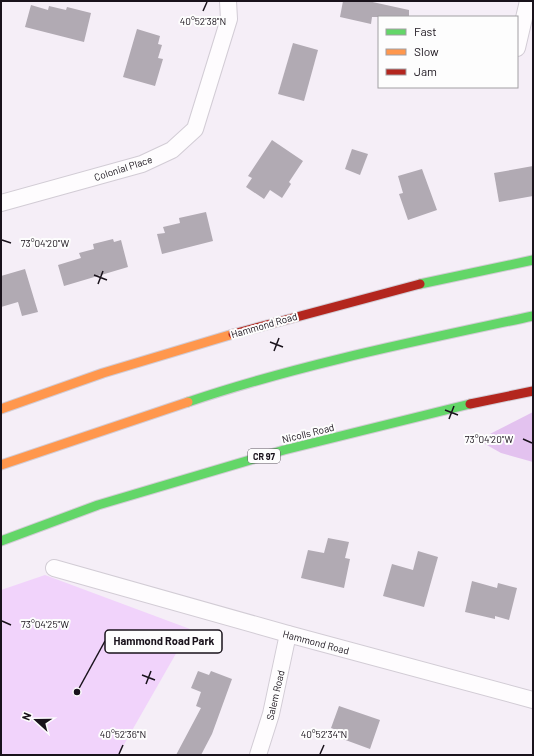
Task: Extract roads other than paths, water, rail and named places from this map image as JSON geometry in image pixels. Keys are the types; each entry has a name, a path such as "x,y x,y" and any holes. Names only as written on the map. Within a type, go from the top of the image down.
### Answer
{"main road":[{"name":"Hammond Road","path":"1,409 56,388 184,348 338,305 443,278 533,260"},
{"path":"1,465 236,386 369,352 533,316"},
{"name":"Nicolls Road","path":"1,541 98,505 284,450 466,405 533,391"}],"street":[{"name":"Colonial Place","path":"1,203 142,164 172,150 195,129 229,19 228,1"},
{"path":"518,44 528,1"},
{"name":"Hammond Road","path":"54,568 288,634 533,700"},
{"name":"Salem Road","path":"258,755 272,714 288,634"}],"place":[{"name":"Hammond Road Park","path":"77,692"}]}
